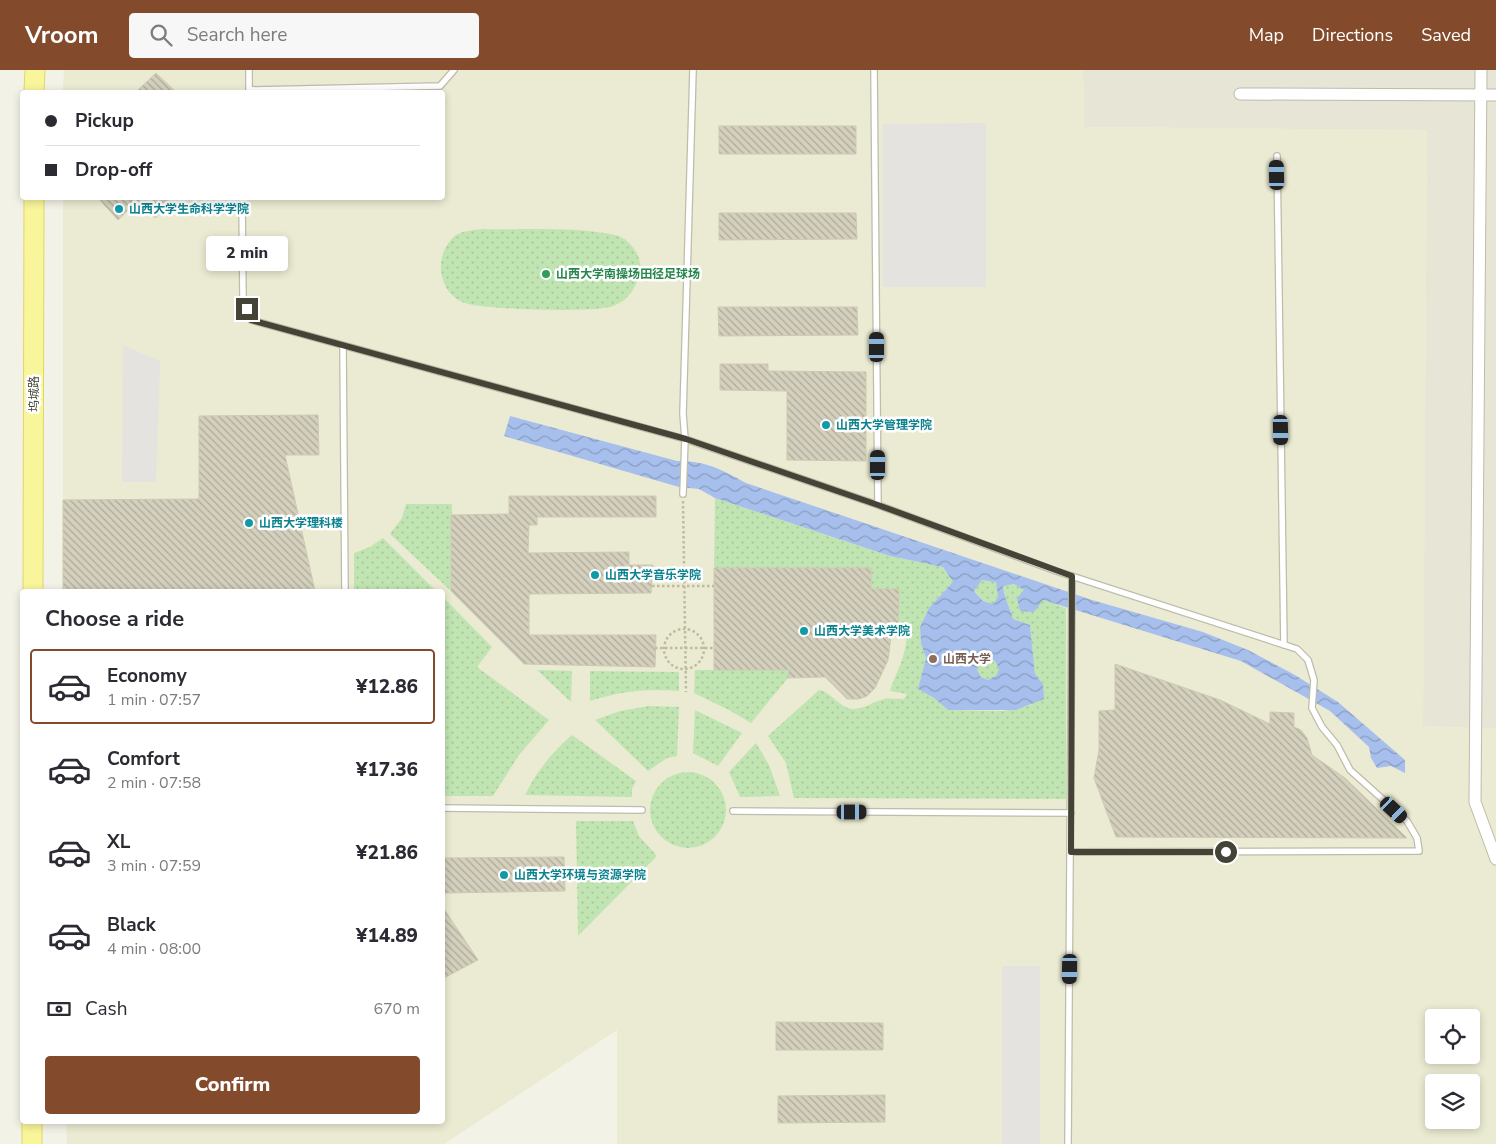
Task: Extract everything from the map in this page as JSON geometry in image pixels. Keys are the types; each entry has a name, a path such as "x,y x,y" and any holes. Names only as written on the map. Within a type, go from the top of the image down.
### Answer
{"main road":[{"path":"34,70 34,90"},
{"name":"坞城路","path":"33,589 34,200"},
{"path":"32,1124 32,1144"}],"street":[{"path":"1481,70 1475,802 1496,860"},
{"path":"1240,94 1496,95"}],"lane":[{"path":"248,90 249,70"},
{"path":"286,90 440,86 454,70"},
{"path":"683,494 686,439 683,414 693,70"},
{"path":"874,70 878,505"},
{"path":"1277,156 1284,645"},
{"path":"242,200 243,299 251,320 686,439 878,505 1072,576 1297,650 1308,660 1314,680 1312,708 1322,727 1337,745 1350,770 1407,821 1417,838 1419,851 1071,852"},
{"path":"343,346 345,589"},
{"path":"1068,1144 1072,576"},
{"path":"445,808 642,810"},
{"path":"733,811 1071,813"}],"path":[{"path":"683,494 686,692"},
{"path":"652,586 714,586"},
{"path":"684,629 694,632 701,637 704,648 704,654 697,665 682,669 670,663 664,648 671,634 684,629"},
{"path":"655,648 715,648"}],"shaded area":[{"name":"山西大学","path":"64,70 1083,70 1084,127 1427,130 1423,726 1496,729 1496,1144 617,1144 617,1030 444,1144 67,1144 66,1124 445,1124 445,589 63,589 63,200 445,200 445,90 63,90"},
{"path":"1083,70 1496,70 1496,729 1423,726 1427,130 1084,127"},
{"path":"986,123 986,287 883,287 883,124"},
{"path":"123,345 160,361 156,482 122,482"},
{"path":"1002,966 1040,966 1040,1144 1002,1144"}],"green space":[{"path":"482,229 565,229 615,235 626,240 634,249 639,260 640,272 634,288 628,297 613,306 603,308 562,310 513,309 472,305 462,302 447,289 443,280 441,261 444,251 456,235"},
{"path":"715,498 890,556 943,567 953,582 929,608 920,627 921,644 926,658 918,689 934,698 948,710 1003,711 1031,705 1043,684 1035,674 1030,625 1013,619 1003,585 1014,584 1043,600 1066,608 1066,799 794,798 786,763 768,736 819,690 824,691 844,706 853,709 861,708 884,699 904,699 907,694 890,691 904,654 907,638 907,629 898,629 899,589 871,589 871,568 714,568"},
{"path":"406,504 452,504 451,591 390,534 402,518"},
{"path":"383,538 434,589 354,589 354,553 370,547"},
{"path":"982,580 996,581 998,597 993,604 983,601 974,590"},
{"path":"445,599 492,647 477,667 549,720 519,755 493,796 445,796"},
{"path":"988,658 996,661 999,669 996,677 988,680 980,677 977,669 980,661"},
{"path":"537,670 572,671 571,702"},
{"path":"695,670 789,670 788,678 751,723 694,693"},
{"path":"590,671 679,672 679,691 634,691 590,701"},
{"path":"649,706 679,707 677,756 667,758 648,771 595,720 620,711"},
{"path":"695,710 742,733 718,766 693,753"},
{"path":"572,735 636,781 632,789 632,797 525,795 545,763"},
{"path":"756,743 769,765 780,796 740,797 729,772"},
{"path":"688,772 702,775 715,783 723,796 726,810 723,824 715,837 702,845 688,848 674,845 661,837 653,824 650,810 653,796 661,783 674,775"},
{"path":"576,821 633,821 639,836 657,856 578,936"}],"water":[{"path":"510,416 677,461 705,464 746,483 1092,600 1203,632 1248,650 1295,675 1338,702 1405,760 1405,773 1391,766 1377,768 1371,758 1369,747 1330,711 1241,661 1043,600 1034,612 1020,611 1017,598 1024,590 1014,584 1003,586 1005,595 1013,619 1030,625 1035,674 1043,684 1044,699 1016,710 948,710 934,698 918,689 926,658 921,644 920,627 929,608 953,582 943,567 890,556 715,498 699,489 679,487 504,436","holes":["982,580 996,582 998,597 993,604 983,601 974,591","988,658 995,661 999,668 997,675 988,680 981,677 977,670 981,661"]}],"building":[{"path":"156,73 174,90 138,90"},
{"path":"719,126 856,126 856,154 719,154"},
{"name":"山西大学生命科学学院","path":"100,200 175,200 155,218 138,201 118,220"},
{"path":"719,213 856,213 857,239 719,240"},
{"path":"718,307 857,307 858,335 719,336"},
{"name":"山西大学管理学院","path":"720,364 768,364 768,371 866,372 866,461 787,460 787,391 720,390"},
{"name":"山西大学理科楼","path":"318,415 319,455 285,455 315,589 63,589 63,500 199,499 199,416"},
{"name":"山西大学音乐学院","path":"509,496 656,496 656,517 537,517 537,525 529,525 528,553 629,552 629,565 653,565 651,593 529,594 529,635 656,635 655,667 524,664 451,591 451,515 509,514"},
{"name":"山西大学美术学院","path":"714,568 871,568 871,589 899,589 898,629 892,629 888,660 875,688 867,696 859,699 847,699 825,677 788,678 789,670 714,670"},
{"path":"1115,664 1220,700 1270,724 1270,712 1294,713 1294,727 1301,730 1307,738 1312,755 1345,778 1407,838 1116,837 1094,778 1099,750 1099,711 1115,710"},
{"name":"山西大学环境与资源学院","path":"564,857 565,891 445,893 445,858"},
{"path":"445,910 478,960 445,977"},
{"path":"776,1022 883,1023 883,1050 776,1050"},
{"path":"885,1095 885,1122 778,1123 778,1096"}],"place":[{"name":"山西大学生命科学学院","path":"119,209"},
{"name":"山西大学南操场田径足球场","path":"546,274"},
{"name":"山西大学管理学院","path":"826,425"},
{"name":"山西大学理科楼","path":"249,523"},
{"name":"山西大学音乐学院","path":"595,575"},
{"name":"山西大学美术学院","path":"804,631"},
{"name":"山西大学","path":"933,659"},
{"name":"山西大学环境与资源学院","path":"504,875"}],"route":[{"path":"247,309 251,320 686,439 754,464 878,505 1072,576 1071,852 1226,852"}]}
